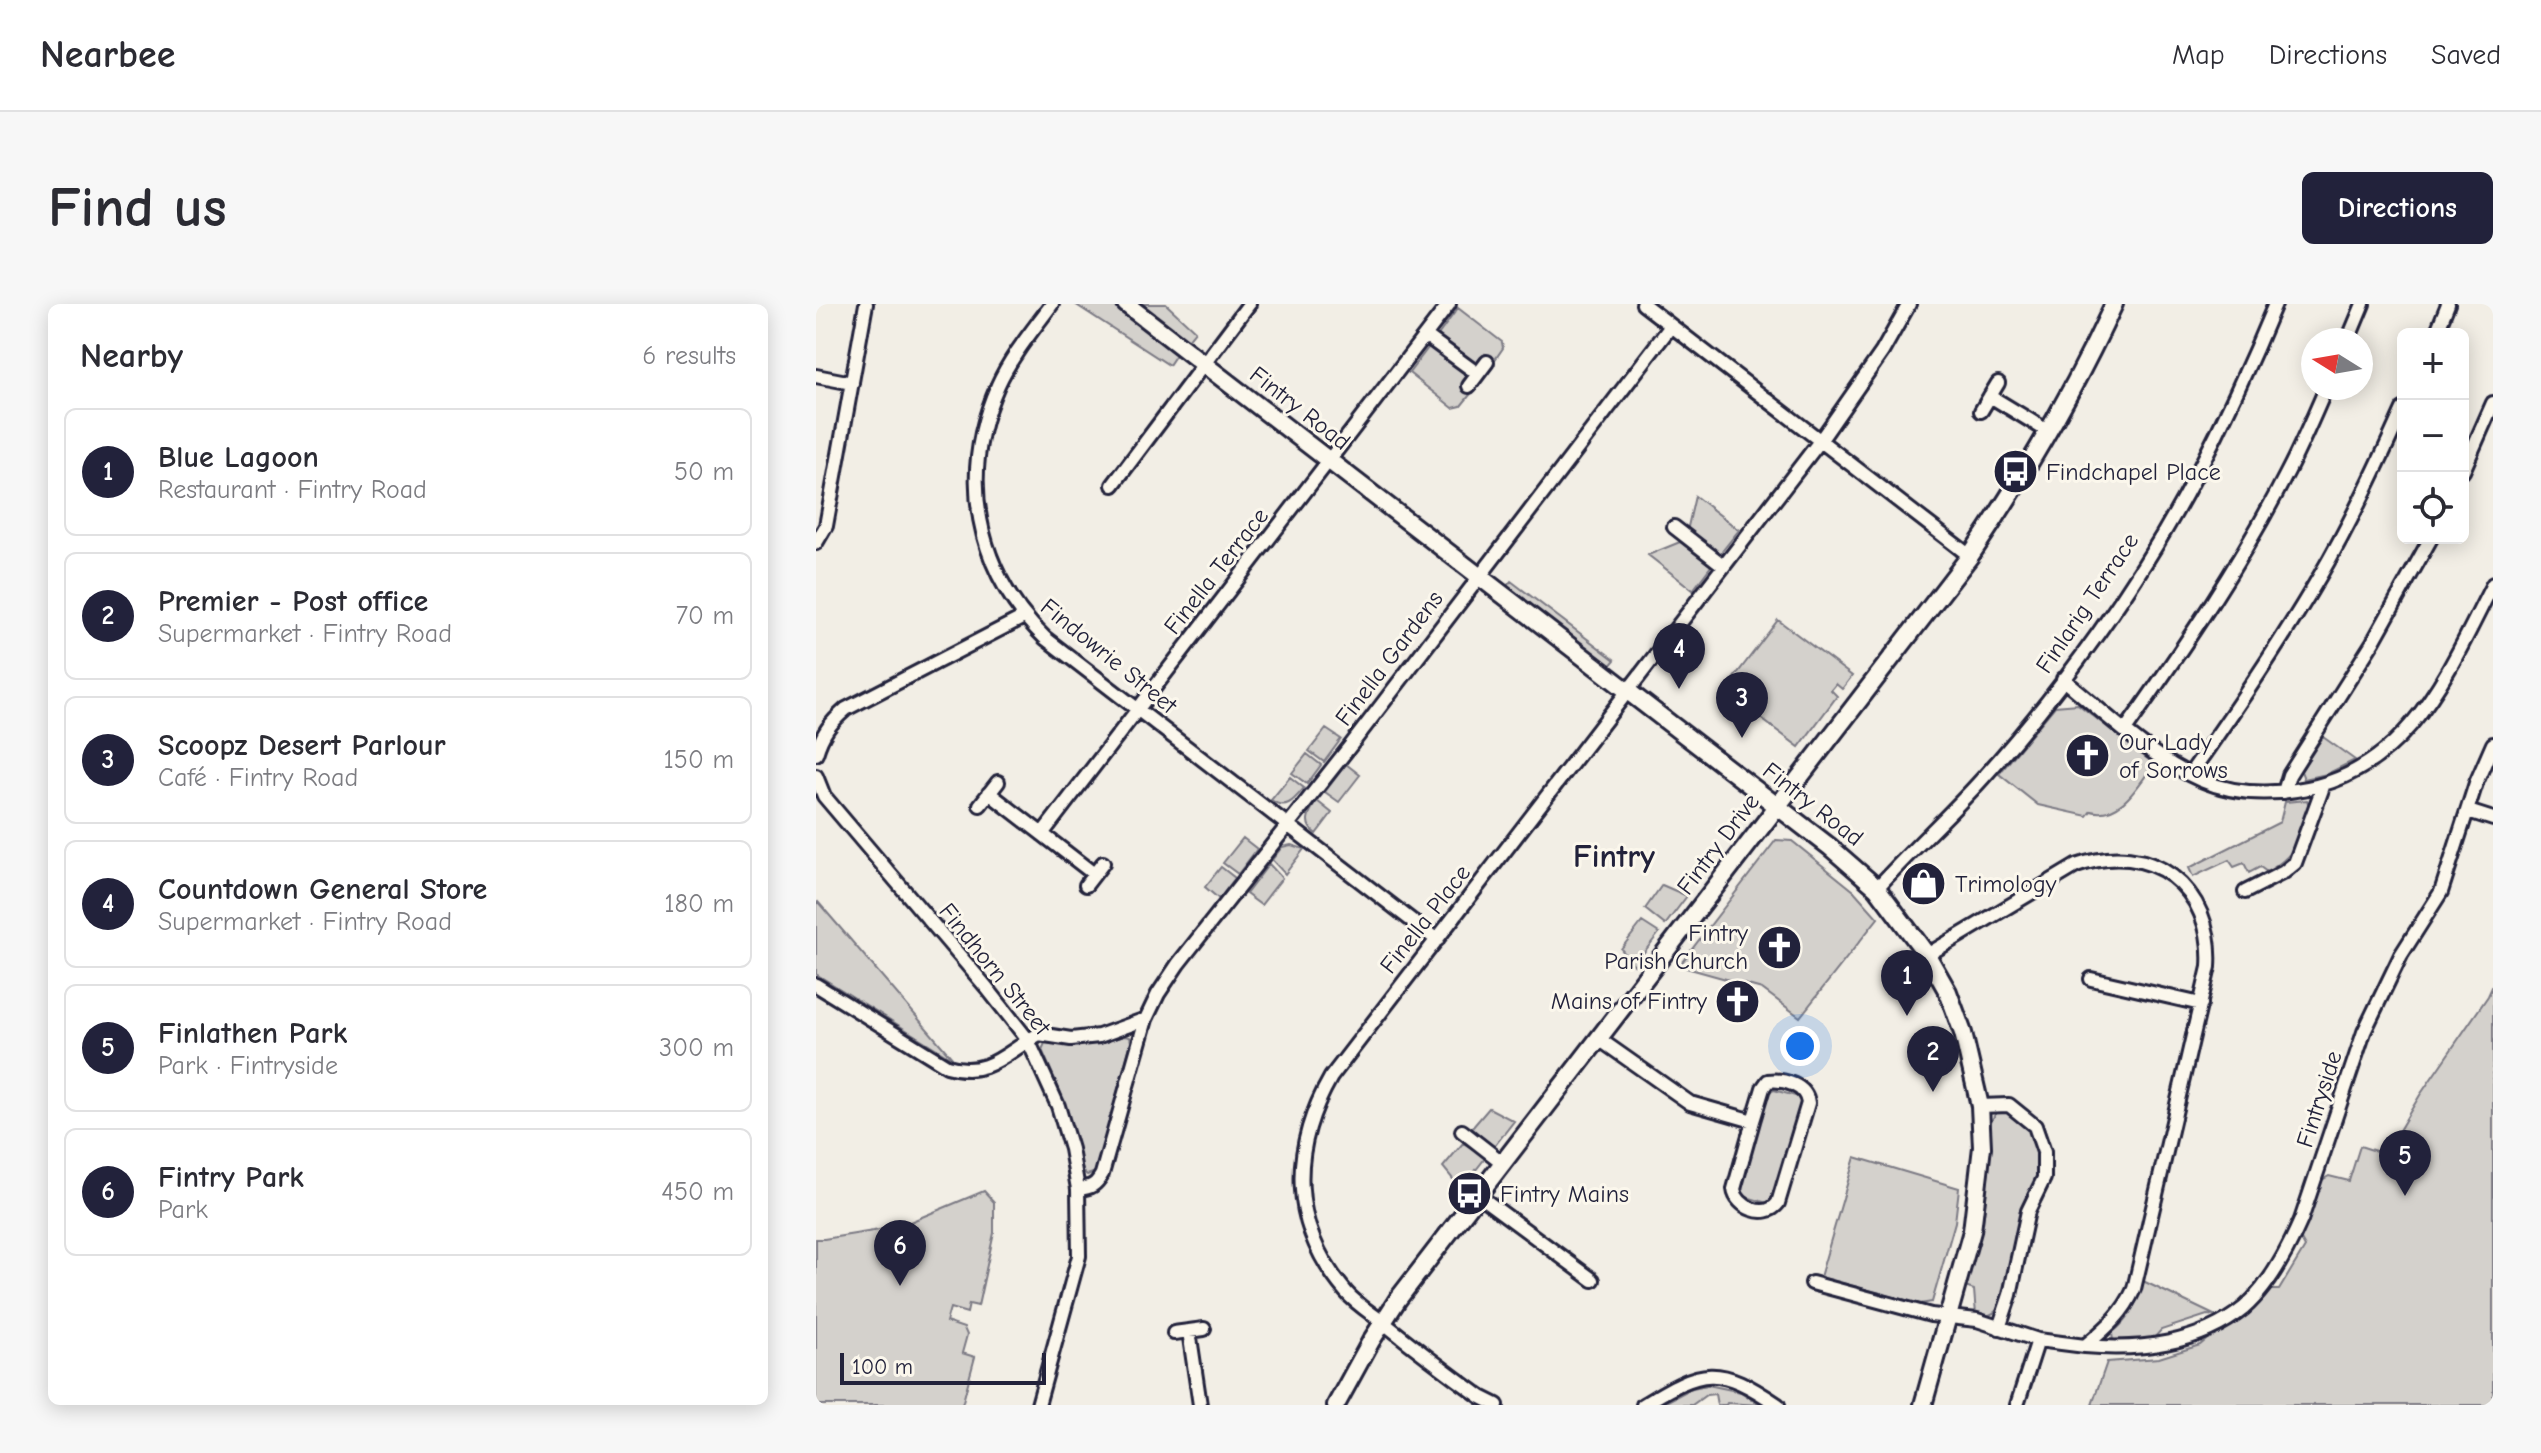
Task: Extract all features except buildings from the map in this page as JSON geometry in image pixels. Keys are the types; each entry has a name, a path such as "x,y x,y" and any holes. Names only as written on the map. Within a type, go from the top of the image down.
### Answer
{"street":[{"path":"816,543 826,526 866,304"},
{"name":"Findowrie Street","path":"1052,304 998,383 977,455 976,494 982,531 990,559 1005,590 1024,617 1045,638 1437,940"},
{"name":"Fintry Road","path":"1126,304 1830,847 1877,888 1927,955 1948,992 1963,1033 1980,1106 1982,1147 1972,1231 1923,1405"},
{"path":"1113,485 1249,304"},
{"name":"Finella Terrace","path":"1042,834 1449,304"},
{"path":"1643,304 1970,556"},
{"name":"Finella Place","path":"1497,1405 1478,1401 1347,1294 1320,1256 1306,1216 1301,1182 1308,1124 1331,1077 1820,441 1882,352 1909,304"},
{"name":"Fintry Drive","path":"1336,1405 1383,1322 1970,556 2049,432 2114,304"},
{"name":"Finlarig Terrace","path":"1877,888 1983,778 2063,679 2132,583 2195,477 2251,362 2275,304"},
{"path":"2353,328 2363,304"},
{"path":"2438,328 2448,304"},
{"name":"Finella Gardens","path":"1078,1189 1090,1188 1102,1174 1146,1019 1178,964 1671,326"},
{"path":"1425,335 1478,374"},
{"path":"1469,386 1487,362"},
{"path":"816,376 852,383"},
{"path":"1981,411 1998,383"},
{"path":"1990,396 2049,432"},
{"path":"2126,729 2235,566 2288,472 2321,400"},
{"path":"2469,457 2493,403"},
{"path":"2190,774 2259,675 2323,572 2397,422"},
{"path":"1674,527 1724,566"},
{"path":"2284,792 2289,775 2373,642 2428,544"},
{"path":"2063,679 2161,757 2190,774 2234,790 2258,793 2284,792 2324,784 2365,767 2390,747 2416,719 2449,669 2493,584"},
{"path":"816,754 830,722 846,709 1024,617"},
{"name":"Fintryside","path":"1948,1316 1977,1320 2038,1340 2126,1349 2194,1336 2221,1323 2258,1293 2301,1220 2364,1032 2401,955 2441,892 2476,783 2493,744"},
{"name":"Findhorn Street","path":"816,776 824,796 1028,1040 1058,1106 1071,1149 1078,1189 1079,1256 1038,1405"},
{"path":"980,805 998,782"},
{"path":"2245,892 2295,863 2324,784"},
{"path":"989,793 1094,874"},
{"path":"2468,811 2493,819"},
{"path":"1927,955 2076,866 2096,859 2134,859 2173,876 2193,897 2205,921 2211,945 2209,967 2134,1289 2114,1322 2085,1346"},
{"path":"1086,885 1103,863"},
{"path":"2091,979 2201,1004"},
{"path":"816,985 947,1066 964,1071 983,1069 1039,1034 1071,1039 1099,1036 1146,1019"},
{"path":"1599,1039 1690,1103 1753,1121"},
{"path":"1776,1080 1801,1088 1807,1094 1808,1103 1778,1203 1766,1212 1742,1205 1735,1199 1734,1189 1753,1121 1768,1081 1776,1080"},
{"path":"1980,1106 2009,1105 2035,1126 2044,1152 2044,1178 2028,1211 2010,1295 1999,1328"},
{"path":"1462,1131 1503,1163"},
{"path":"1478,1195 1593,1280"},
{"path":"1812,1283 1931,1315 1948,1316"},
{"path":"1174,1333 1204,1329"},
{"path":"1189,1331 1200,1405"},
{"path":"2017,1405 2038,1340"},
{"path":"1643,1405 1695,1378 1715,1376 1747,1384 1778,1405"}],"shaded area":[{"path":"1075,304 1113,304 1177,353 1169,365"},
{"path":"1139,304 1166,304 1195,331 1187,341"},
{"path":"1458,308 1502,342 1503,348 1494,361 1485,354 1478,364 1467,362 1436,338"},
{"path":"1431,344 1463,368 1467,375 1464,383 1474,390 1461,406 1453,408 1409,373"},
{"path":"1695,496 1739,530 1719,555 1687,531"},
{"path":"1680,542 1711,566 1693,590 1648,555"},
{"path":"1511,581 1615,660 1609,667 1506,587"},
{"path":"1778,620 1852,676 1842,689 1836,684 1831,690 1837,696 1799,747 1724,691"},
{"path":"2078,704 2154,764 2120,805 2102,812 2091,811 2087,816 2038,805 1999,774 2055,706"},
{"path":"1326,729 1341,739 1324,762 1309,751"},
{"path":"2323,737 2355,760 2327,774 2304,779 2301,771"},
{"path":"1307,754 1321,765 1307,784 1292,773"},
{"path":"1346,764 1360,775 1339,802 1325,792"},
{"path":"1290,777 1304,788 1285,804 1271,800"},
{"path":"2307,800 2310,809 2291,853 2267,872 2260,867 2249,873 2244,863 2234,867 2229,860 2193,877 2189,868 2280,822 2285,802"},
{"path":"1317,801 1332,813 1316,834 1308,822"},
{"path":"1243,838 1257,849 1238,874 1223,863"},
{"path":"1776,840 1792,841 1854,891 1878,918 1800,1017 1762,989 1679,966"},
{"path":"1291,845 1304,849 1285,874 1272,860 1282,847"},
{"path":"1269,864 1282,878 1261,905 1246,894"},
{"path":"1221,867 1235,878 1219,899 1205,887"},
{"path":"1662,885 1687,896 1665,925 1645,909"},
{"path":"818,902 953,1059 816,974"},
{"path":"1642,922 1659,933 1634,965 1621,949"},
{"path":"2493,985 2493,1405 2092,1405 2107,1362 2159,1358 2200,1345 2267,1290 2279,1290 2305,1247 2300,1238 2322,1180 2329,1176 2349,1181 2360,1146 2385,1154"},
{"path":"1130,1037 1131,1042 1096,1172 1087,1175 1081,1169 1061,1093 1042,1050 1045,1043 1085,1044"},
{"path":"1774,1090 1799,1097 1802,1104 1773,1201 1767,1203 1743,1196 1739,1189 1766,1094"},
{"path":"1489,1108 1514,1121 1493,1148 1472,1128"},
{"path":"1997,1111 2009,1111 2031,1129 2040,1152 2039,1178 2021,1213 2001,1306 1990,1315 1980,1316 1976,1315 1974,1290 1965,1287 1983,1222 1990,1161 1989,1125"},
{"path":"1463,1143 1486,1157 1461,1189 1443,1167"},
{"path":"1855,1157 1959,1188 1955,1222 1932,1302 1920,1304 1820,1277"},
{"path":"984,1191 994,1202 994,1233 978,1306 969,1304 967,1313 950,1308 946,1322 964,1328 967,1335 962,1353 975,1357 962,1405 816,1405 816,1239 898,1227"},
{"path":"2143,1281 2216,1316 2207,1315 2161,1330 2155,1337 2144,1341 2113,1341 2112,1333 2132,1310"},
{"path":"1708,1385 1741,1392 1760,1405 1717,1405 1715,1394 1706,1395 1692,1405 1660,1405 1692,1388"}],"place":[{"name":"Findchapel Place","path":"2015,472"},
{"name":"Countdown General Store","path":"1679,689"},
{"name":"Scoopz Desert Parlour","path":"1742,738"},
{"name":"Our Lady of Sorrows","path":"2088,756"},
{"name":"Trimology","path":"1924,884"},
{"name":"Fintry Parish Church","path":"1779,947"},
{"name":"Mains of Fintry","path":"1738,1001"},
{"name":"Blue Lagoon","path":"1907,1016"},
{"name":"Premier - Post office","path":"1933,1092"},
{"name":"Fintry Mains","path":"1469,1194"},
{"name":"Finlathen Park","path":"2405,1196"},
{"name":"Fintry Park","path":"900,1286"}],"district":[{"name":"Fintry","path":"1614,856"}]}
